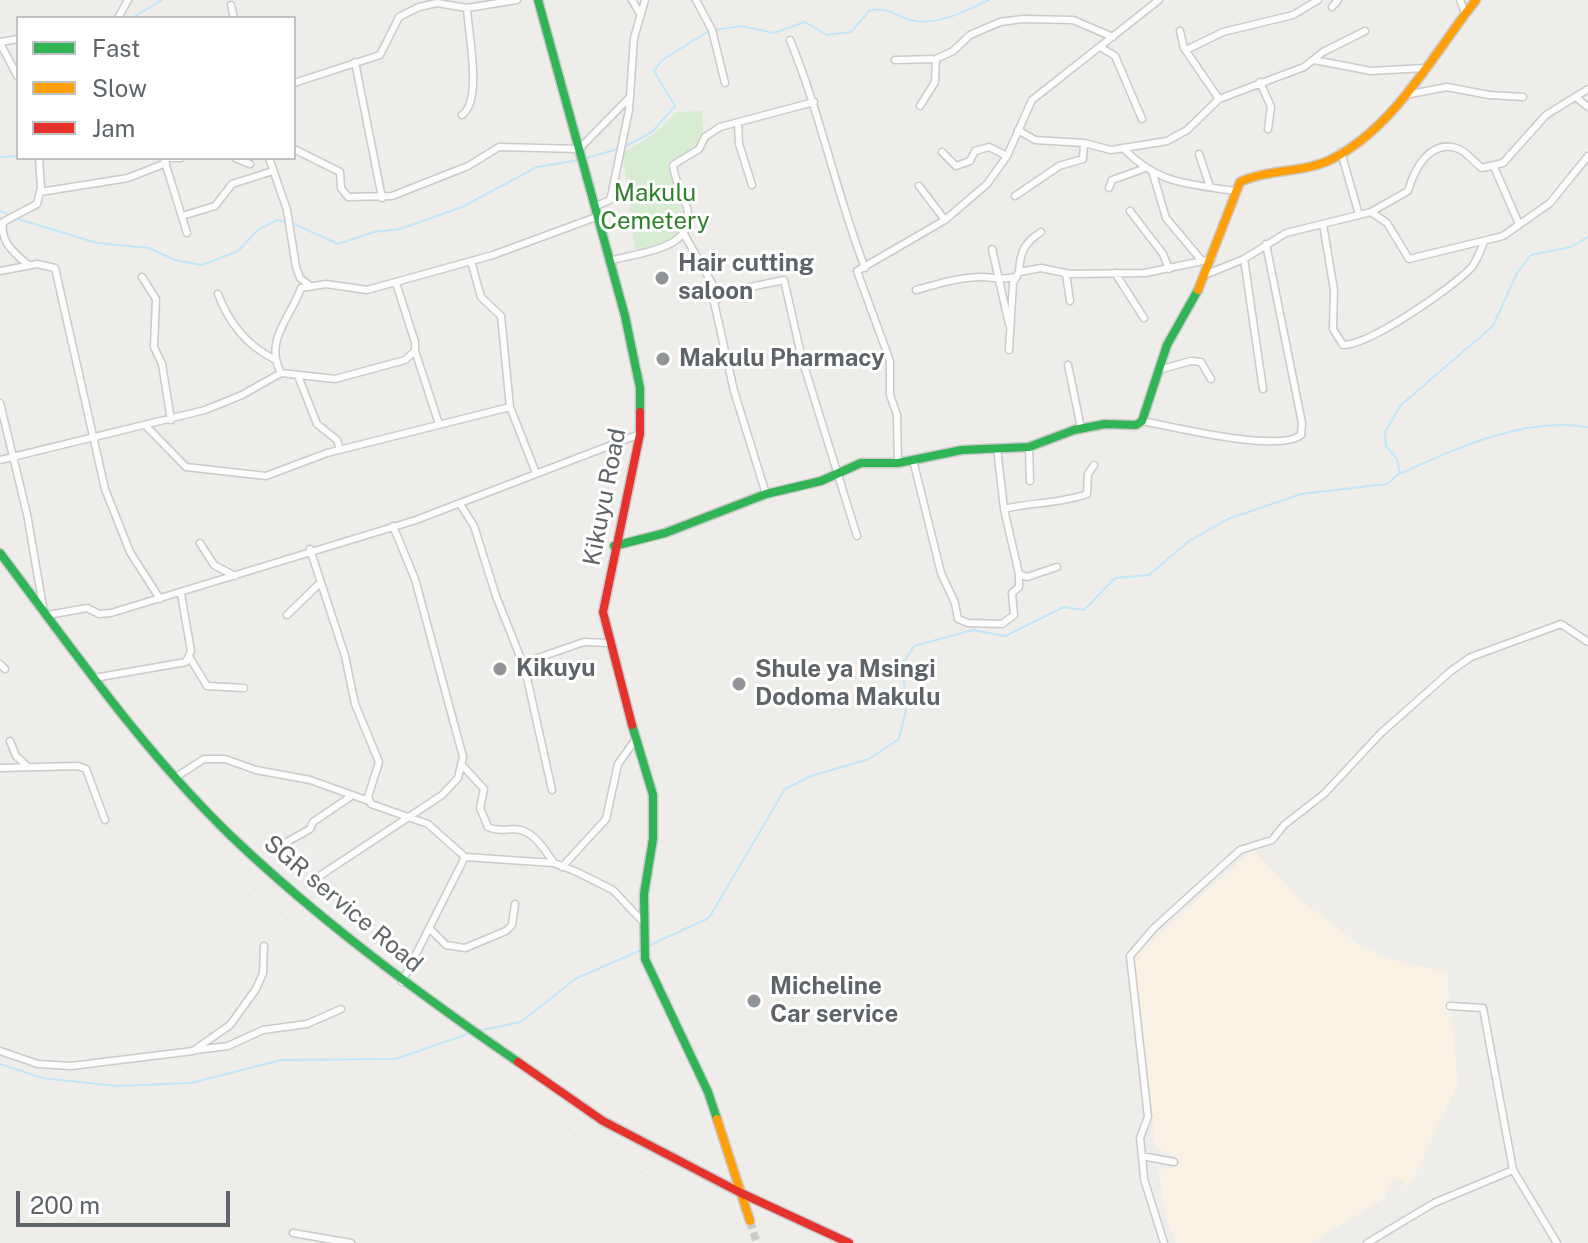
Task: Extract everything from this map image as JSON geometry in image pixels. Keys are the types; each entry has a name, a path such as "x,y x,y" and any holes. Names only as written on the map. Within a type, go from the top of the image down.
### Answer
{"street":[{"path":"296,82 380,55 399,17 406,12 437,3 467,8 517,0"},
{"name":"Kikuyu Road","path":"538,0 635,358 640,388 640,434 614,546 603,612 608,643 637,739 655,814 643,922 645,959 708,1092 741,1193"},
{"path":"632,0 639,12"},
{"path":"281,373 274,359 274,342 301,288 309,285 360,290 396,283 471,261 595,212 610,200 630,97 639,12 645,0"},
{"path":"696,0 712,30 725,83"},
{"path":"898,463 897,415 890,395 890,361 857,271 945,220 987,184 1007,156 1032,100 1159,0"},
{"path":"1186,50 1223,32 1293,15 1318,0"},
{"path":"1332,7 1338,0"},
{"path":"1460,0 1465,13"},
{"path":"614,546 665,533 766,494 836,474 861,463 898,463 962,450 1029,447 1081,428 1105,424 1136,425 1142,421 1167,345 1207,274 1235,191 1245,179 1317,165 1341,152 1396,109 1476,0"},
{"path":"231,5 234,16"},
{"path":"462,115 470,106 473,86 467,8"},
{"path":"895,60 936,59 953,51 970,35 1000,22 1023,19 1073,20 1113,37"},
{"path":"1180,31 1186,50 1219,99"},
{"path":"1018,130 1035,140 1084,143 1111,150 1167,141 1187,130 1219,99 1314,60 1323,52 1365,31"},
{"path":"790,40 814,102 839,181 844,214 865,268"},
{"path":"0,43 16,73"},
{"path":"1100,47 1115,56 1142,119"},
{"path":"920,106 935,82 936,59"},
{"path":"1314,60 1371,71 1425,68"},
{"path":"355,62 382,198"},
{"path":"1260,82 1271,107 1268,129"},
{"path":"1405,95 1447,87 1489,95 1523,97"},
{"path":"1207,274 1244,259 1296,229 1371,212 1408,191 1420,161 1441,148 1459,149 1482,168 1503,163 1546,115 1578,99 1588,89"},
{"path":"296,150 340,172 341,188 348,197 382,198 468,166 499,147 581,156 630,97"},
{"path":"1578,99 1588,107"},
{"path":"609,261 671,243 684,234 689,215 673,165 699,149 712,132 814,102"},
{"path":"738,124 739,144 752,185"},
{"path":"1015,196 1059,166 1083,159 1084,143"},
{"path":"942,152 956,166 970,161 975,151 989,147 1007,156"},
{"path":"1123,148 1143,169 1153,174 1235,191"},
{"path":"1341,152 1359,215"},
{"path":"1199,154 1210,187"},
{"path":"1371,212 1387,223 1409,259 1484,242 1503,236 1550,203 1588,156"},
{"path":"28,265 5,244 1,230 3,222 37,204 40,192 39,160"},
{"path":"40,192 128,178 164,160 187,233"},
{"path":"240,160 250,164"},
{"path":"270,160 289,218 296,267 300,278 309,285"},
{"path":"1494,167 1519,224"},
{"path":"1109,188 1112,180 1143,169"},
{"path":"182,216 215,206 232,184 273,171"},
{"path":"1153,174 1166,218 1202,261"},
{"path":"919,186 945,220"},
{"path":"1130,211 1163,254 1169,269"},
{"path":"1323,224 1334,290 1333,329 1343,345 1358,343 1395,323 1458,278 1471,268 1484,242"},
{"path":"1009,350 1022,249 1041,232"},
{"path":"684,234 719,296"},
{"path":"1142,421 1221,436 1283,443 1301,435 1302,423 1266,244"},
{"path":"992,249 1010,327"},
{"path":"916,290 985,277 998,281 1041,268 1066,274 1115,273 1169,269 1212,259"},
{"path":"1244,259 1263,389"},
{"path":"471,261 481,297 501,316 510,407 536,473"},
{"path":"0,271 28,265 55,268 115,518 130,552 160,599"},
{"path":"1115,273 1144,318"},
{"path":"1066,274 1070,301"},
{"path":"142,277 156,299 154,347 162,364 171,420"},
{"path":"766,494 734,391 714,302 719,296 784,280 802,359 857,536"},
{"path":"396,283 439,424"},
{"path":"218,294 230,321 253,347 274,359"},
{"path":"0,460 171,420 227,402 281,373 335,379 405,360 415,351"},
{"path":"1158,370 1191,361 1201,362 1211,379"},
{"path":"1068,365 1081,428"},
{"path":"298,376 317,424 337,440 340,450"},
{"path":"0,403 45,615 64,615 87,608 99,614 111,613 181,594 310,549 460,504 640,434"},
{"path":"147,427 165,442 186,467 266,476 340,450 510,407"},
{"path":"1029,447 1030,481"},
{"path":"913,460 941,573 955,603 958,619 968,623 1002,624 1014,615 1012,593 1019,587 1019,574 1004,509 997,448"},
{"path":"1004,509 1035,502 1060,504 1087,494 1088,474 1094,465"},
{"path":"460,504 474,526 496,596 523,663 552,790"},
{"path":"318,877 343,864 453,785 461,764 463,751 422,614 415,579 393,526"},
{"path":"200,543 214,565 235,576"},
{"path":"310,549 345,656 355,704 379,762 369,801"},
{"name":"SGR service Road","path":"0,553 93,678 176,777 231,836 402,982 603,1121 741,1193 849,1243"},
{"path":"1019,574 1027,577 1057,567"},
{"path":"287,615 320,583"},
{"path":"181,594 190,658 207,686 244,688"},
{"path":"1164,1243 1144,1179 1140,1138 1148,1117 1130,956 1154,928 1240,850 1272,840 1284,825 1312,805 1381,733 1461,664 1508,642 1561,624 1588,642"},
{"path":"523,663 584,642 608,643"},
{"path":"93,678 176,666 190,658"},
{"path":"558,865 606,819 618,764 637,739"},
{"path":"10,741 13,753 26,765"},
{"path":"176,777 204,759 225,759 256,770 310,780 432,827 465,857 558,865 613,890 643,922"},
{"path":"461,764 484,789 480,808 488,827 499,831 521,830 530,834 558,865"},
{"path":"0,768 26,765 78,766 86,769 105,820"},
{"path":"278,847 310,829 313,822 350,797"},
{"path":"402,982 431,930 465,857"},
{"path":"431,930 446,945 465,948 506,931 512,925 515,904"},
{"path":"193,1051 230,1025 256,989 263,973 264,946"},
{"path":"1450,1006 1483,1008 1513,1170 1557,1243"},
{"path":"0,1051 38,1064 71,1066 193,1051 228,1046 263,1030 307,1024 341,1009"},
{"path":"1142,1156 1174,1162"},
{"path":"1367,1243 1432,1204 1513,1170"},
{"path":"741,1193 750,1221"},
{"path":"293,1233 351,1243"}],"shaded area":[{"path":"1253,849 1301,900 1362,947 1404,964 1447,971 1458,1084 1412,1182 1404,1187 1404,1182 1392,1178 1385,1198 1311,1243 1176,1243 1165,1212 1158,1169 1173,1168 1175,1156 1156,1148 1133,958"}],"green space":[{"name":"Makulu Cemetery","path":"702,111 703,136 687,152 667,163 682,208 675,238 635,250 623,153 656,133 677,112"}],"waterway":[{"path":"135,16 162,0"},
{"path":"715,30 741,26 774,33 805,22 827,35 851,32 870,10 889,11 921,22 952,16 989,0"},
{"path":"624,147 652,132 675,106 654,71 662,60 709,31"},
{"path":"586,158 618,149"},
{"path":"0,157 16,156"},
{"path":"292,223 338,244 374,232 400,229 462,207 537,167 579,160"},
{"path":"0,211 12,216"},
{"path":"18,219 97,243 149,248 175,260 202,265 238,251 258,230 277,220 285,222"},
{"path":"650,945 709,918 785,789 811,776 869,759 899,739 906,710 903,663 914,646 973,630 1005,636 1064,607 1084,610 1115,578 1149,575 1189,541 1228,519 1301,494 1387,484 1400,473 1397,459 1386,446 1385,432 1401,405 1493,326 1517,273 1531,255 1571,247 1588,237"},
{"path":"1402,473 1469,444 1516,430 1540,426 1588,427"},
{"path":"477,1031 521,1022 575,979 641,950"},
{"path":"0,1064 43,1078 116,1086 191,1083 281,1060 395,1059 471,1033"}],"tunnel":[{"path":"750,1221 757,1243"}],"railway":[{"path":"0,601 78,702 162,797 252,886 348,970 448,1048 554,1119 663,1184 776,1243"}],"traffic: fast":[{"path":"538,0 625,316 640,388 640,412"},
{"path":"614,546 665,533 766,494 821,481 861,463 898,463 962,450 1029,447 1074,430 1105,424 1136,425 1142,421 1167,345 1198,290"},
{"path":"0,553 138,735 231,836 370,955 518,1062"},
{"path":"632,725 653,795 653,839 644,894 645,959 708,1092 717,1119"}],"traffic: slow":[{"path":"1198,290 1240,182 1319,164 1353,146 1393,110 1476,0"},
{"path":"717,1119 750,1221"}],"traffic: jam":[{"path":"632,725 603,612 640,434 640,412"},
{"path":"518,1062 603,1121 741,1193 849,1243"}],"place":[{"name":"Hair cutting saloon","path":"662,278"},
{"name":"Makulu Pharmacy","path":"663,359"},
{"name":"Kikuyu","path":"500,669"},
{"name":"Shule ya Msingi Dodoma Makulu","path":"739,684"},
{"name":"Micheline Car service","path":"754,1001"}]}
